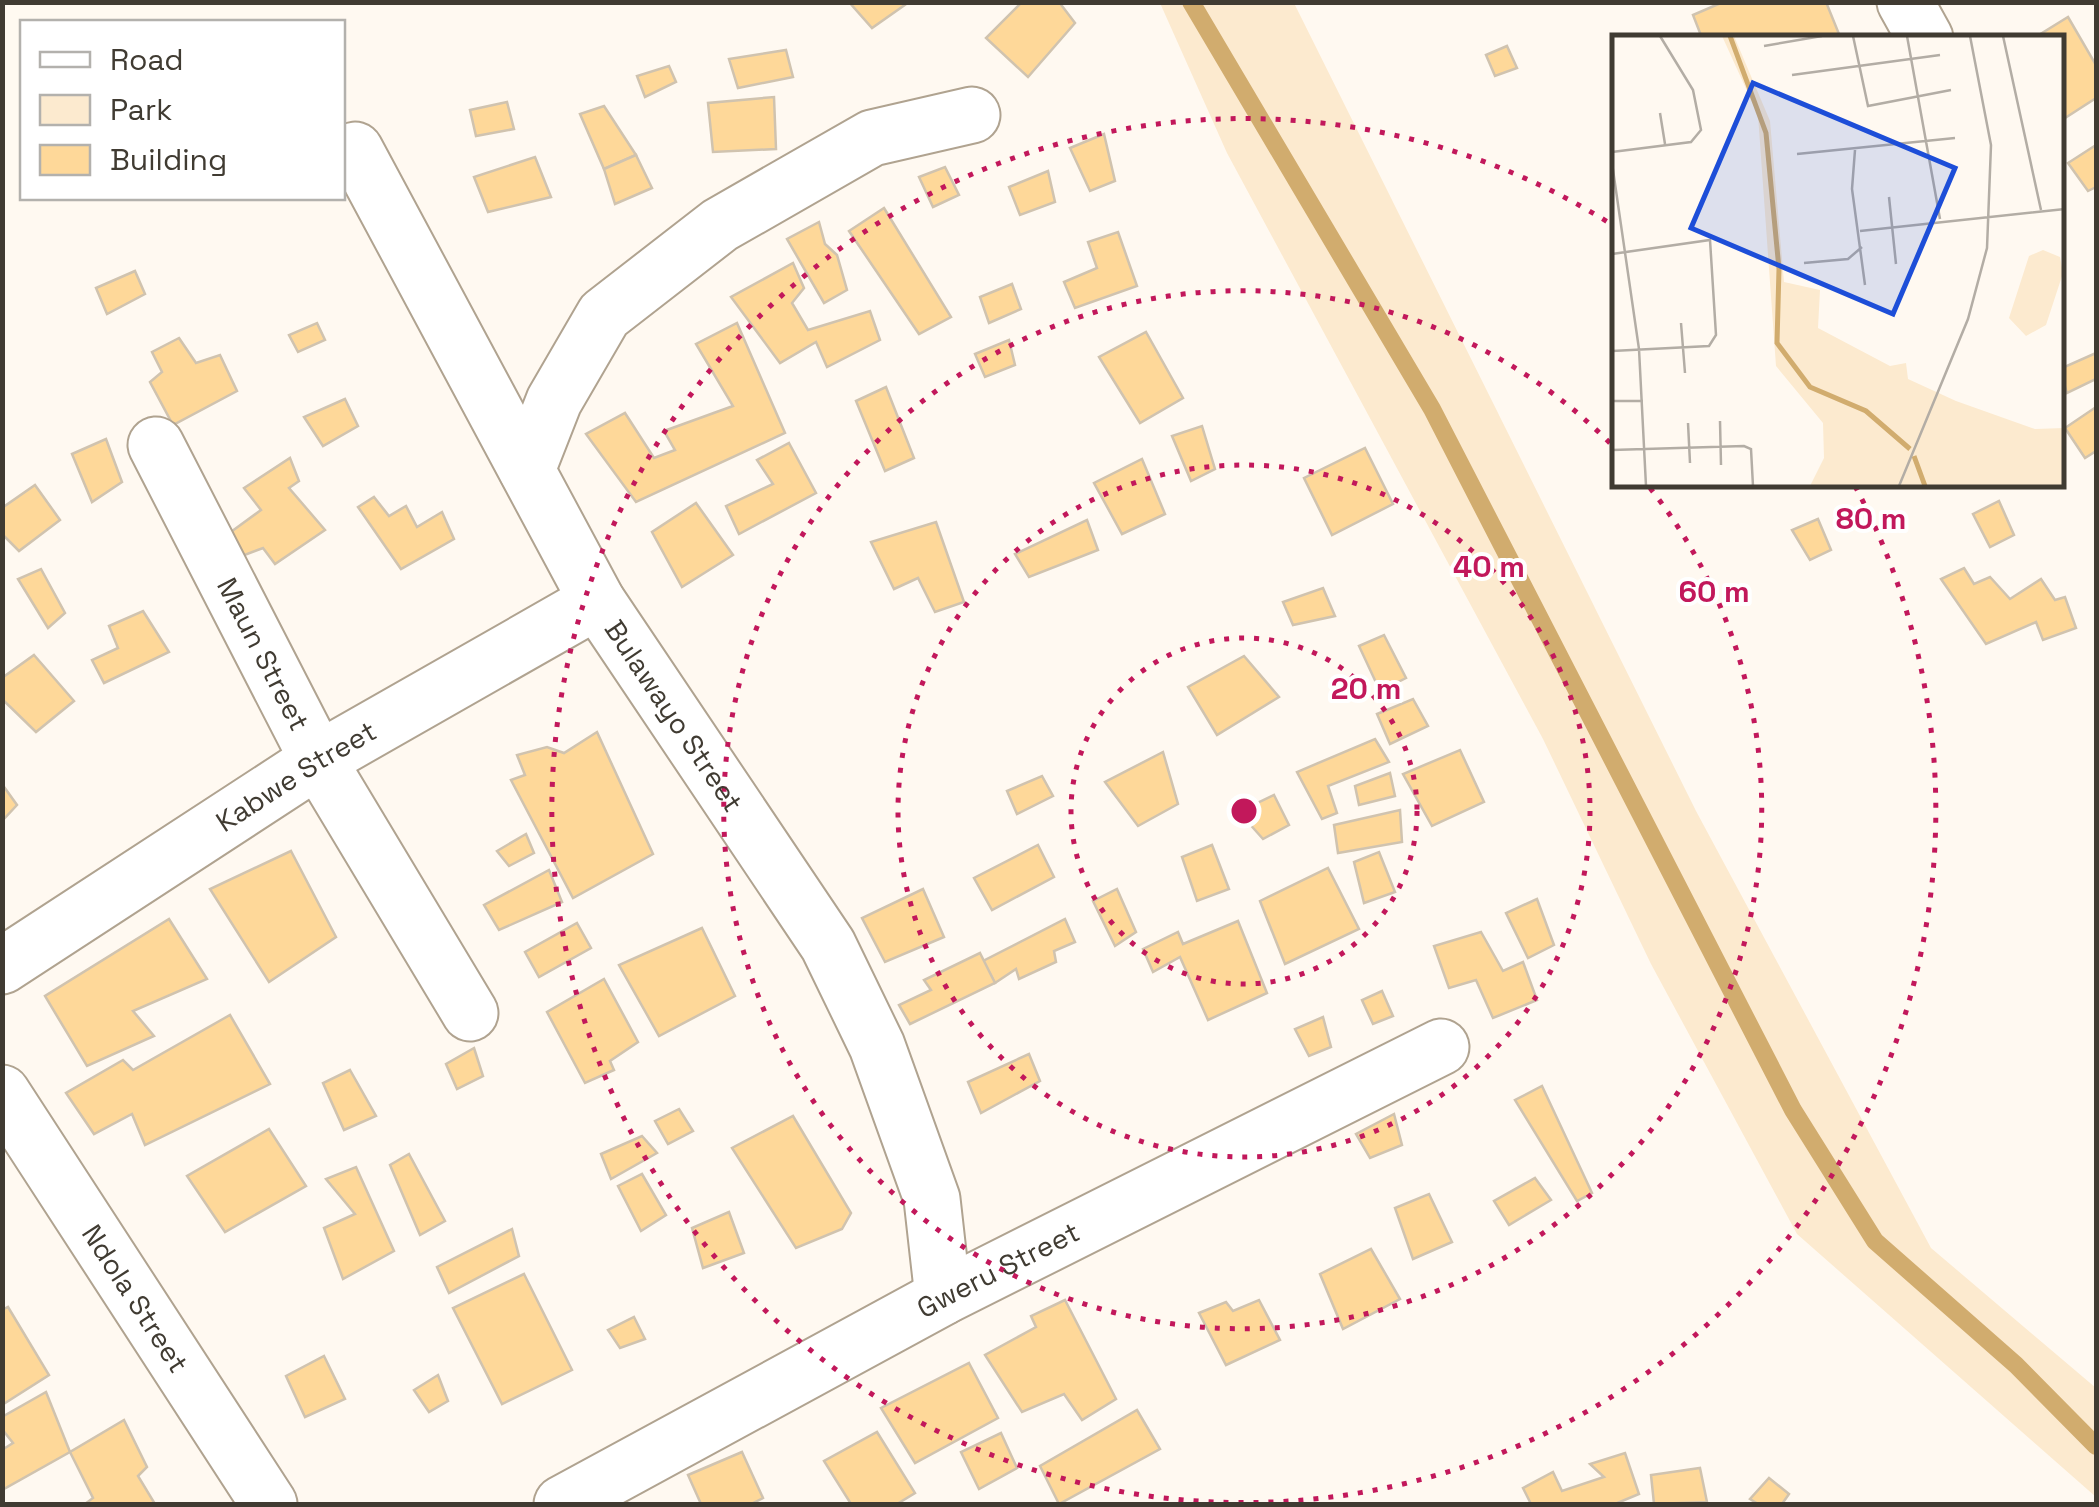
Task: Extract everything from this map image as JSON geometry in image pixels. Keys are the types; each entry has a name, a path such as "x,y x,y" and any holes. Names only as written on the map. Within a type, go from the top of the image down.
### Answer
{"street":[{"path":"1905,2 1923,35"},
{"path":"527,470 554,401 604,316 720,224 872,138 972,116"},
{"name":"Bulawayo Street","path":"355,150 597,601 828,946 878,1046 932,1199 942,1297"},
{"name":"Maun Street","path":"156,445 318,760 470,1013"},
{"name":"Kabwe Street","path":"2,966 318,760 597,601"},
{"name":"Gweru Street","path":"562,1504 942,1297 1441,1047"},
{"name":"Ndola Street","path":"2,1093 269,1504"}],"green space":[{"path":"1160,3 1294,3 1696,811 1931,1248 2096,1388 2096,1497 1797,1234 1651,964 1543,739 1227,153"}],"building":[{"path":"849,2 909,2 872,28"},
{"path":"1022,2 1059,2 1075,23 1028,77 986,38"},
{"path":"1723,2 1826,2 1839,34 1701,35 1693,15"},
{"path":"2068,17 2096,65 2096,98 2064,119 2064,35 2039,35"},
{"path":"1507,46 1517,68 1495,76 1486,55"},
{"path":"786,50 793,77 738,88 729,59"},
{"path":"669,66 676,82 645,97 637,76"},
{"path":"774,97 776,149 713,152 708,103"},
{"path":"507,102 514,129 476,136 470,110"},
{"path":"604,106 636,155 604,169 580,114"},
{"path":"1104,134 1115,181 1090,191 1070,148"},
{"path":"2096,145 2096,187 2088,191 2068,163"},
{"path":"636,155 652,188 615,204 604,169"},
{"path":"535,157 551,197 488,212 474,177"},
{"path":"945,167 959,195 933,207 919,177"},
{"path":"1048,171 1055,202 1020,215 1009,187"},
{"path":"884,208 951,317 919,334 849,231"},
{"path":"819,222 825,244 837,255 847,290 824,303 787,239"},
{"path":"1118,232 1137,286 1075,308 1064,282 1097,268 1088,242"},
{"path":"793,263 804,288 792,303 808,330 870,311 880,340 827,367 816,342 780,363 731,297"},
{"path":"135,271 145,294 107,314 96,288"},
{"path":"1012,284 1021,309 989,323 980,297"},
{"path":"317,323 325,340 298,352 289,335"},
{"path":"737,323 785,433 636,502 586,434 625,413 654,458 675,450 664,431 733,406 696,344"},
{"path":"1146,332 1183,398 1140,423 1099,357"},
{"path":"179,338 196,363 220,355 237,391 173,425 150,382 162,372 152,352"},
{"path":"1009,340 1015,365 985,377 975,354"},
{"path":"2096,353 2096,379 2067,393 2064,367"},
{"path":"886,387 914,458 885,471 856,401"},
{"path":"345,399 358,426 323,446 304,417"},
{"path":"2096,407 2096,451 2085,458 2065,428"},
{"path":"1202,426 1215,469 1191,481 1172,436"},
{"path":"106,439 122,482 92,502 72,454"},
{"path":"789,443 816,493 739,534 726,506 773,484 757,460"},
{"path":"1365,448 1393,504 1332,535 1304,478"},
{"path":"290,458 299,481 289,488 325,530 275,564 263,548 242,556 228,534 261,510 244,488"},
{"path":"1142,459 1165,514 1122,534 1094,483"},
{"path":"35,485 60,520 19,551 2,534 2,508"},
{"path":"374,497 389,516 406,506 417,527 442,512 454,539 401,569 358,507"},
{"path":"1999,501 2014,535 1990,547 1973,514"},
{"path":"696,503 733,555 682,587 652,532"},
{"path":"1818,519 1831,550 1810,560 1792,530"},
{"path":"1087,520 1098,550 1029,577 1015,554"},
{"path":"936,522 964,602 935,612 918,578 894,589 871,542"},
{"path":"1964,568 1974,584 1990,577 2010,599 2041,579 2055,600 2065,597 2076,628 2043,640 2036,622 1986,644 1941,579"},
{"path":"41,569 65,613 48,628 18,579"},
{"path":"1323,588 1335,616 1293,625 1283,602"},
{"path":"143,611 169,652 104,683 92,660 118,648 109,626"},
{"path":"1384,635 1406,678 1380,691 1359,646"},
{"path":"34,655 74,701 36,732 2,699 2,678"},
{"path":"1244,656 1279,697 1217,735 1188,687"},
{"path":"1413,699 1428,726 1390,744 1377,714"},
{"path":"597,732 653,854 573,898 511,780 525,775 517,755 547,747 564,753"},
{"path":"1375,739 1389,762 1328,786 1337,813 1322,819 1297,772"},
{"path":"1460,750 1484,802 1432,826 1403,774"},
{"path":"1163,752 1178,804 1138,826 1105,782"},
{"path":"1390,773 1395,796 1359,805 1355,786"},
{"path":"1042,776 1053,796 1017,814 1007,791"},
{"path":"2,784 17,805 2,821"},
{"path":"1274,795 1289,825 1263,839 1239,812"},
{"path":"1400,810 1402,842 1338,853 1334,825"},
{"path":"526,834 534,853 509,866 497,851"},
{"path":"1038,845 1054,877 992,910 974,878"},
{"path":"1212,845 1229,889 1197,901 1182,857"},
{"path":"291,851 336,937 269,982 210,889"},
{"path":"1379,852 1395,892 1364,903 1354,862"},
{"path":"1328,868 1359,929 1285,964 1260,901"},
{"path":"549,870 562,902 499,930 484,905"},
{"path":"923,889 944,937 885,962 862,918"},
{"path":"1117,889 1136,932 1115,946 1093,901"},
{"path":"1537,899 1554,945 1528,958 1506,913"},
{"path":"169,919 207,979 133,1011 154,1036 87,1066 45,996"},
{"path":"1065,919 1075,942 1054,951 1056,962 1019,979 1016,969 995,983 983,961"},
{"path":"1238,921 1267,993 1208,1020 1180,957 1153,972 1143,949 1178,932 1183,944"},
{"path":"577,923 591,948 539,977 525,952"},
{"path":"702,928 735,996 659,1036 619,965"},
{"path":"1481,932 1503,971 1523,962 1537,1000 1493,1018 1476,980 1449,988 1434,946"},
{"path":"980,953 995,983 910,1024 899,1005 931,990 924,980"},
{"path":"604,979 638,1042 610,1061 614,1070 585,1083 547,1012"},
{"path":"1382,991 1393,1016 1373,1024 1362,1000"},
{"path":"230,1015 270,1084 145,1145 132,1114 94,1134 66,1093 123,1060 133,1070"},
{"path":"1323,1017 1331,1047 1309,1056 1295,1029"},
{"path":"474,1048 483,1076 457,1089 446,1064"},
{"path":"1029,1054 1040,1081 981,1113 968,1082"},
{"path":"350,1070 376,1116 344,1130 323,1083"},
{"path":"1542,1086 1592,1193 1577,1201 1515,1100"},
{"path":"679,1109 693,1131 668,1144 655,1121"},
{"path":"1394,1114 1402,1145 1370,1158 1356,1134"},
{"path":"793,1116 851,1213 842,1229 796,1248 732,1148"},
{"path":"269,1129 306,1186 225,1232 187,1176"},
{"path":"642,1136 657,1153 611,1179 601,1154"},
{"path":"409,1154 445,1221 420,1235 390,1165"},
{"path":"356,1167 394,1251 343,1279 324,1228 355,1214 326,1179"},
{"path":"642,1174 666,1215 641,1231 618,1186"},
{"path":"1535,1178 1551,1200 1509,1225 1494,1201"},
{"path":"1429,1194 1452,1242 1413,1259 1395,1208"},
{"path":"729,1212 744,1253 703,1268 692,1228"},
{"path":"512,1229 519,1256 449,1293 437,1267"},
{"path":"1371,1249 1400,1299 1343,1329 1320,1274"},
{"path":"524,1274 572,1370 502,1404 453,1308"},
{"path":"1065,1300 1116,1399 1082,1420 1064,1394 1022,1412 985,1355 1036,1327 1031,1316"},
{"path":"1259,1300 1280,1340 1226,1365 1199,1313 1226,1302 1233,1311"},
{"path":"8,1307 49,1375 2,1405 2,1310"},
{"path":"634,1317 645,1339 620,1348 608,1330"},
{"path":"324,1356 345,1399 305,1417 286,1376"},
{"path":"969,1363 998,1418 915,1463 881,1408"},
{"path":"438,1375 448,1401 429,1412 414,1390"},
{"path":"46,1392 70,1452 2,1490 2,1450 13,1443 2,1429 2,1417"},
{"path":"1137,1410 1160,1449 1059,1504 1040,1466"},
{"path":"124,1420 147,1467 138,1476 155,1504 85,1504 93,1498 70,1452"},
{"path":"877,1432 915,1493 897,1504 851,1504 824,1461"},
{"path":"1001,1433 1017,1468 979,1489 961,1452"},
{"path":"742,1452 763,1498 751,1504 701,1504 688,1475"},
{"path":"1625,1453 1639,1494 1615,1504 1531,1504 1523,1488 1553,1472 1562,1491 1604,1477 1590,1464"},
{"path":"1700,1468 1707,1502 1654,1504 1651,1475"},
{"path":"1769,1478 1789,1494 1782,1504 1758,1504 1750,1499"}],"waterway":[{"path":"1191,2 1432,409 1793,1110 1875,1241 2016,1365 2096,1446"}]}
